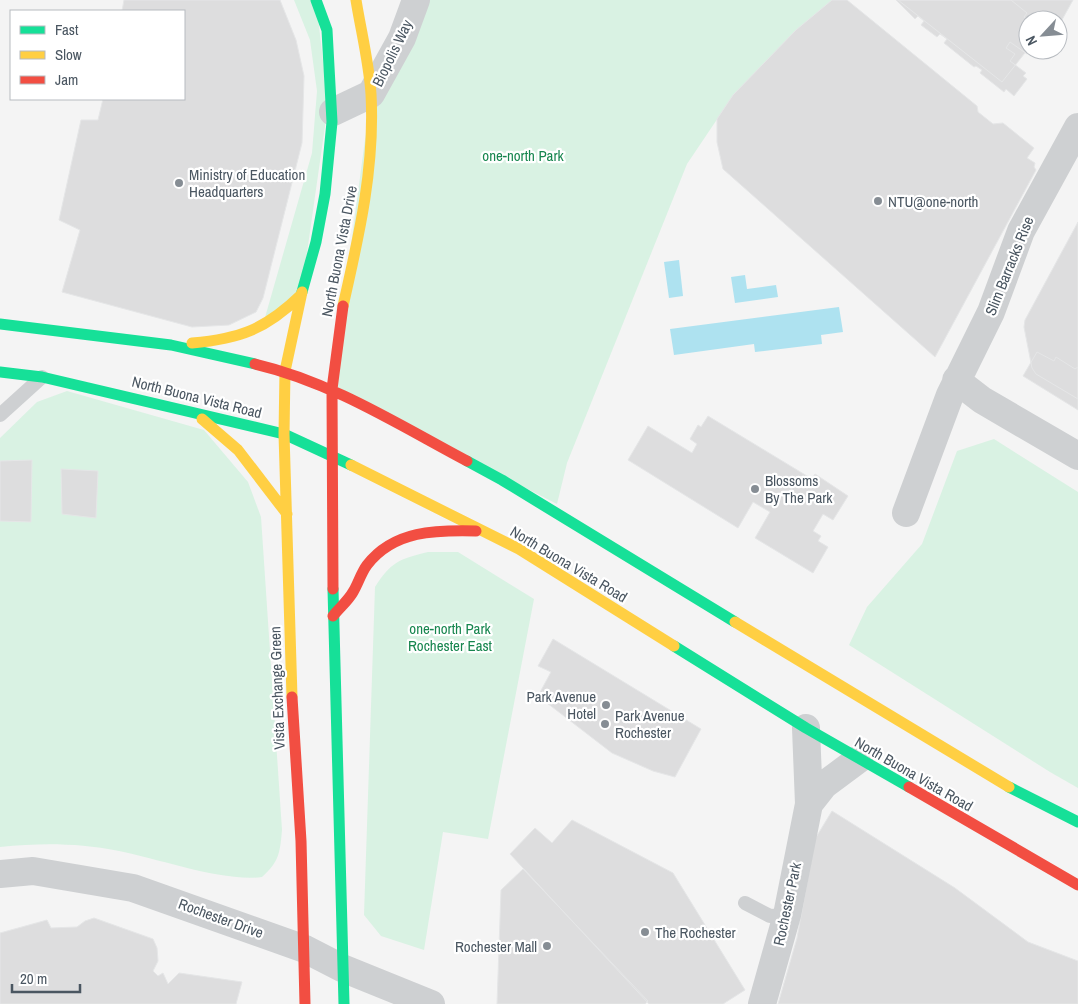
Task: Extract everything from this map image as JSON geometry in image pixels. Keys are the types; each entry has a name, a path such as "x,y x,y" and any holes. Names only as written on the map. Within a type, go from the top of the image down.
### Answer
{"main road":[{"name":"North Buona Vista Drive","path":"285,372 301,295 316,242 323,204 333,112 327,30 316,0"},
{"name":"North Buona Vista Drive","path":"332,389 342,311 363,217 368,181 371,94 356,0"},
{"path":"171,345 216,341 250,333 274,321 301,295"},
{"path":"0,324 171,345 285,372 332,389 502,480 1025,797 1078,822"},
{"name":"North Buona Vista Road","path":"0,372 42,377 284,434 332,455 519,549 806,728 1078,886"},
{"name":"Vista Exchange Green","path":"285,372 284,434 292,711 305,949 305,1004"},
{"path":"332,389 333,616 344,1004"},
{"path":"190,411 222,432 236,445 287,514"},
{"path":"333,616 352,593 368,563 380,550 393,542 425,531 485,531"}],"street":[{"name":"Biopolis Way","path":"333,112 371,94 402,38 416,0"},
{"name":"Slim Barracks Rise","path":"906,513 956,380 991,312 1037,184 1078,127"},
{"path":"956,380 982,400 1078,456"},
{"name":"Rochester Park","path":"762,1004 788,915 809,804 806,728"},
{"name":"Rochester Park","path":"809,804 824,785 859,759"},
{"name":"Rochester Drive","path":"0,874 34,871 133,888 186,905 203,913 305,949 342,968 431,1004"}],"lane":[{"path":"0,415 42,377"},
{"path":"745,902 770,916 788,915"}],"green space":[{"path":"294,0 316,0 328,105 301,295 262,328 312,153 317,91 310,40"},
{"name":"one-north Park","path":"416,0 837,0 726,106 687,164 567,463 557,504 332,389 371,94"},
{"path":"67,391 204,430 248,482 261,517 282,830 278,856 272,867 262,877 246,878 210,873 119,851 88,846 45,844 0,847 0,438 37,402"},
{"path":"994,439 1078,492 1078,788 849,645 867,607 922,544 957,451"},
{"name":"one-north Park Rochester East","path":"428,552 458,552 534,599 488,839 443,832 424,950 381,936 364,915 375,587 386,572 397,563"}],"water":[{"path":"679,260 683,296 669,298 664,262"},
{"path":"745,275 747,289 776,285 778,297 735,303 731,277"},
{"path":"839,307 843,332 821,335 822,344 755,352 754,344 674,355 670,329"}],"building":[{"name":"Ministry of Education Headquarters","path":"124,0 280,0 296,40 304,76 302,143 263,298 256,312 229,325 192,327 62,292 80,230 59,220 81,120 98,120 103,100 185,100 185,10 122,10"},
{"name":"NTU@one-north","path":"832,0 847,0 977,106 978,112 993,124 1003,123 1034,148 1027,158 1035,163 1034,167 1036,170 935,357 723,169 717,142 717,119 733,95 796,30"},
{"path":"896,0 1011,0 1023,10 1018,10 1018,48 1010,42 1006,48 1015,54 1010,61 1026,73 1023,76 1027,79 1014,96 1006,89 1004,92 980,73 982,70 976,66 974,67 944,43 947,39 940,34 937,37 921,25 924,21 918,16 915,19"},
{"path":"898,0 1073,0 1067,10 1018,10 1019,60 1002,82"},
{"path":"1078,222 1078,399 1036,374 1032,368 1024,327 1025,320"},
{"path":"1037,352 1054,361 1056,357 1075,369 1078,367 1078,410 1023,376"},
{"name":"Blossoms By The Park","path":"708,416 812,479 815,474 848,496 833,520 823,514 813,531 821,536 818,541 828,547 813,573 755,538 770,512 753,502 738,528 628,460 648,426 692,453 697,444 690,439 698,425 701,427"},
{"path":"32,460 31,522 0,521 0,461"},
{"path":"61,469 98,471 96,518 62,514"},
{"name":"Park Avenue Hotel","path":"553,639 701,729 675,777 653,771 612,753 538,696 551,672 538,666"},
{"path":"832,811 955,888 1028,942 1078,961 1078,1004 778,1004 797,938 815,839"},
{"name":"The Rochester","path":"572,820 673,873 745,990 723,1004 649,1004 510,854 535,828 552,843"},
{"name":"Rochester Mall","path":"523,869 648,1001 645,1004 497,1004 501,890"},
{"path":"94,918 153,939 157,948 158,961 153,971 158,976 163,973 168,984 179,973 242,982 236,1004 0,1004 0,933 47,920 51,928 77,927 85,921"}],"traffic: fast":[{"path":"302,292 316,242 325,194 332,122 327,30 316,0"},
{"path":"0,324 171,345 255,364"},
{"path":"0,372 42,377 284,434 351,465"},
{"path":"467,461 502,480 735,622"},
{"path":"333,589 344,1004"},
{"path":"674,646 806,728 909,787"},
{"path":"1009,787 1078,822"}],"traffic: slow":[{"path":"343,306 360,227 371,148 370,82 356,0"},
{"path":"292,697 284,434 285,371 302,292"},
{"path":"192,343 224,339 251,330 276,316 301,295"},
{"path":"202,419 238,450 287,514"},
{"path":"351,465 519,549 674,646"},
{"path":"735,622 1009,787"}],"traffic: jam":[{"path":"333,589 332,389 343,306"},
{"path":"255,364 283,372 338,393 467,461"},
{"path":"333,616 351,595 367,565 378,553 390,545 417,534 446,531 476,531"},
{"path":"292,697 301,841 305,1004"},
{"path":"909,787 1078,885"}],"place":[{"name":"Ministry of Education Headquarters","path":"179,183"},
{"name":"NTU@one-north","path":"878,201"},
{"name":"Blossoms By The Park","path":"755,489"},
{"name":"Park Avenue Hotel","path":"606,705"},
{"name":"Park Avenue Rochester","path":"605,724"},
{"name":"The Rochester","path":"645,932"},
{"name":"Rochester Mall","path":"547,946"}]}
